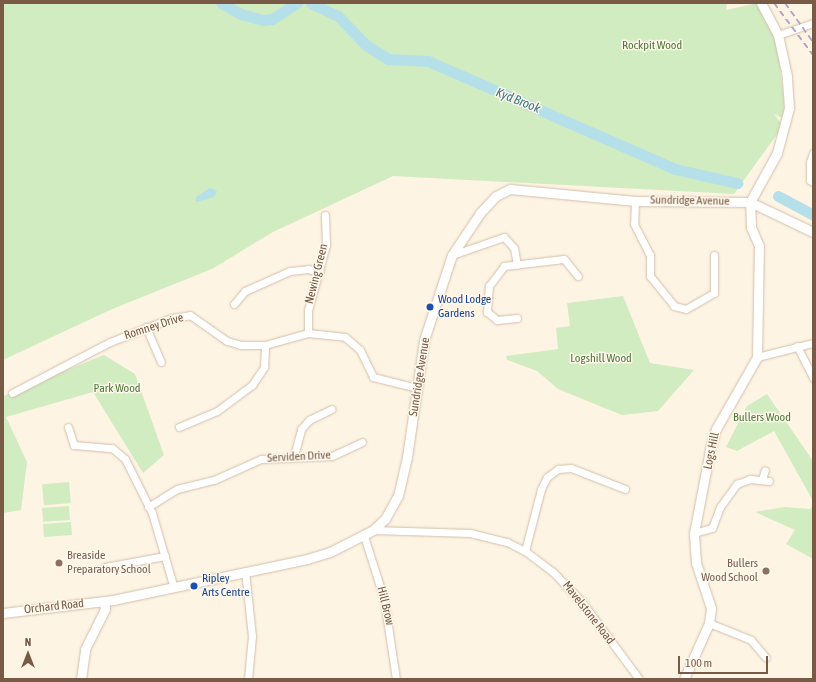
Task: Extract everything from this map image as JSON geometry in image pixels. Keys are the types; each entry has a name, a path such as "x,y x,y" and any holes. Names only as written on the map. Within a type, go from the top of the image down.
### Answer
{"street":[{"path":"750,202 777,153 789,108 788,76 778,35 761,3"},
{"path":"778,35 813,23"},
{"path":"813,153 810,162 810,180 813,182"},
{"name":"Sundridge Avenue","path":"104,602 173,585 307,559 364,536 385,519 398,496 405,468 424,340 452,255 480,213 496,196 510,189 634,200 750,202 813,232"},
{"path":"634,200 634,224 650,254 650,276 674,306 686,309 714,293 714,255"},
{"name":"Logs Hill","path":"684,679 709,623 711,608 696,562 694,533 716,429 757,357 759,246 751,226 750,202"},
{"name":"Newing Green","path":"308,333 308,310 320,272 326,245 324,215"},
{"path":"452,255 504,237 514,248 517,265"},
{"path":"517,318 497,320 487,312 485,299 489,286 504,266 564,259 578,276"},
{"path":"234,304 245,292 290,271 308,269 320,272"},
{"name":"Romney Drive","path":"12,393 146,327 190,315 227,341 265,345 308,333 345,338 360,350 378,380 417,388"},
{"path":"146,327 161,362"},
{"path":"757,357 813,343"},
{"path":"179,427 216,411 252,385 264,367 265,345"},
{"path":"797,346 813,378"},
{"path":"294,456 301,429 309,420 332,409"},
{"path":"68,426 74,445 112,448 125,459 148,507 165,556 173,585"},
{"name":"Serviden Drive","path":"148,507 177,489 214,480 262,459 294,456 332,456 362,442"},
{"path":"525,551 541,489 547,477 558,469 571,468 625,489"},
{"path":"694,533 712,528 720,507 737,484 750,479 766,480 765,470"},
{"path":"385,519 390,531"},
{"name":"Mavelstone Road","path":"373,530 470,533 507,542 525,551 569,587 638,679"},
{"name":"Hill Brow","path":"364,536 385,605 396,679"},
{"path":"105,567 165,556"},
{"path":"245,571 252,636 248,679"},
{"path":"81,679 85,649 105,609 104,602"},
{"name":"Orchard Road","path":"3,613 104,602"},
{"path":"709,623 751,640 766,658"}],"green space":[{"name":"Rockpit Wood","path":"3,3 727,3 726,10 757,3 776,36 785,108 782,118 774,114 783,126 734,194 393,176 273,232 212,269 110,310 3,360"},
{"name":"Logshill Wood","path":"623,296 650,363 694,370 658,411 622,415 558,389 537,371 507,360 506,356 558,349 556,328 570,326 567,303"},
{"name":"Park Wood","path":"104,355 135,374 164,455 143,473 93,392 6,417 27,462 21,510 3,513 3,396"},
{"name":"Bullers Wood","path":"767,394 813,461 813,501 774,431 737,451 726,447 747,406"},
{"path":"69,482 71,503 44,505 42,484"},
{"path":"813,505 813,559 786,544 795,530 755,512 785,507 810,509"},
{"path":"69,506 70,520 43,522 42,508"},
{"path":"71,522 72,535 44,537 43,524"}],"water":[{"path":"210,188 217,191 214,197 196,202 196,197"}],"waterway":[{"name":"Kyd Brook","path":"221,3 241,14 264,20 272,19 297,3"},
{"name":"Kyd Brook","path":"311,3 338,16 366,45 388,59 428,61 675,169 737,183"},
{"name":"Kyd Brook","path":"778,196 813,215"}],"railway":[{"path":"774,3 813,55"},
{"path":"785,3 813,42"}],"place":[{"name":"Wood Lodge Gardens","path":"430,307"},
{"name":"Breaside Preparatory School","path":"59,563"},
{"name":"Bullers Wood School","path":"766,571"},
{"name":"Ripley Arts Centre","path":"194,586"}]}
